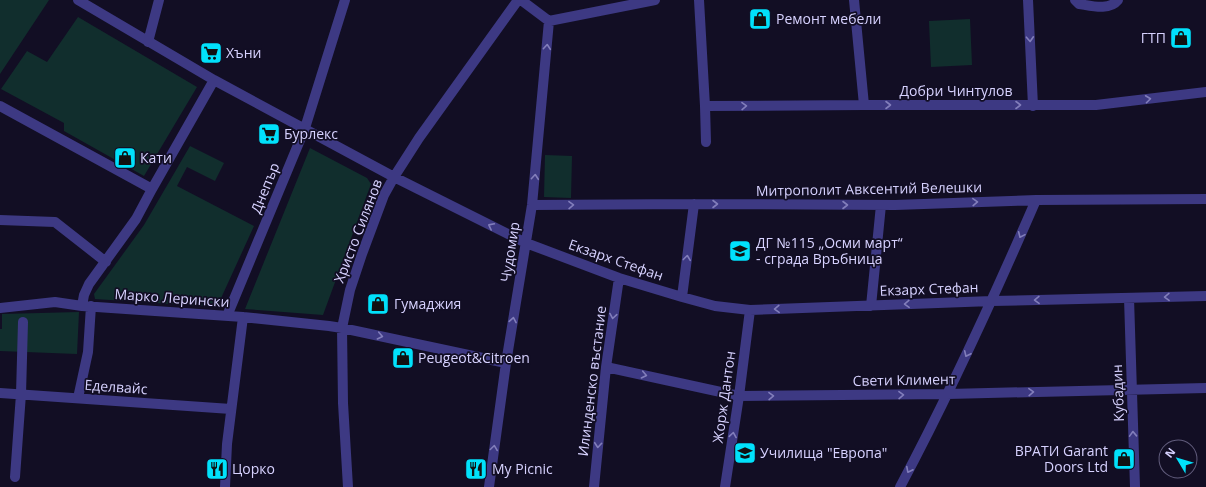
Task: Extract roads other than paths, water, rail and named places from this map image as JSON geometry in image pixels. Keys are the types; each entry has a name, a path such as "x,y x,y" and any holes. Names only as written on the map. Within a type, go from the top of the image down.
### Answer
{"street":[{"name":"Екзарх Стефан","path":"78,0 214,80 394,177 526,243 619,278 715,306 750,310 992,301 1206,296"},
{"path":"148,42 160,0"},
{"name":"Днепър","path":"227,316 305,128 346,0"},
{"name":"Христо Силянов","path":"348,487 343,402 342,328 350,290 362,254 384,195 394,177 418,138 518,0"},
{"path":"521,0 549,21 655,0"},
{"path":"699,0 706,142"},
{"path":"854,0 864,105"},
{"path":"1028,0 1033,106"},
{"path":"1075,0 1079,4 1107,7 1114,4 1118,0"},
{"name":"Чудомир","path":"489,487 506,364 532,205 549,21"},
{"path":"78,398 88,352 87,306 84,294 89,284 136,220 214,80"},
{"name":"Добри Чинтулов","path":"705,106 1096,105 1206,92"},
{"path":"0,106 152,189"},
{"path":"900,487 948,394 992,301 1036,200"},
{"name":"Митрополит Авксентий Велешки","path":"532,205 881,205 1036,200 1206,200"},
{"path":"682,297 694,204"},
{"path":"870,306 881,205"},
{"path":"0,220 55,222 106,262"},
{"name":"Илинденско въстание","path":"594,487 606,367 619,278"},
{"name":"Кубадин","path":"1129,298 1135,487"},
{"name":"Марко Лерински","path":"0,308 55,302 87,306 242,317 342,328 506,364"},
{"name":"Жорж Дантон","path":"725,487 750,310"},
{"path":"225,487 231,409 242,317"},
{"path":"15,477 21,394 23,322"},
{"name":"Свети Климент","path":"606,367 739,396 948,394 1206,388"},
{"name":"Еделвайс","path":"0,393 231,409"}],"place":[{"name":"Ремонт мебели","path":"760,19"},
{"name":"ГТП","path":"1181,38"},
{"name":"Хъни","path":"211,53"},
{"name":"Бурлекс","path":"269,134"},
{"name":"Кати","path":"125,158"},
{"name":"ДГ №115 „Осми март“ - сграда Връбница","path":"740,251"},
{"name":"Гумаджия","path":"378,304"},
{"name":"Peugeot&Citroen","path":"403,358"},
{"name":"Училища \"Европа\"","path":"745,453"},
{"name":"ВРАТИ Garant Doors Ltd","path":"1124,459"},
{"name":"Цорко","path":"217,469"},
{"name":"My Picnic","path":"476,469"}]}
